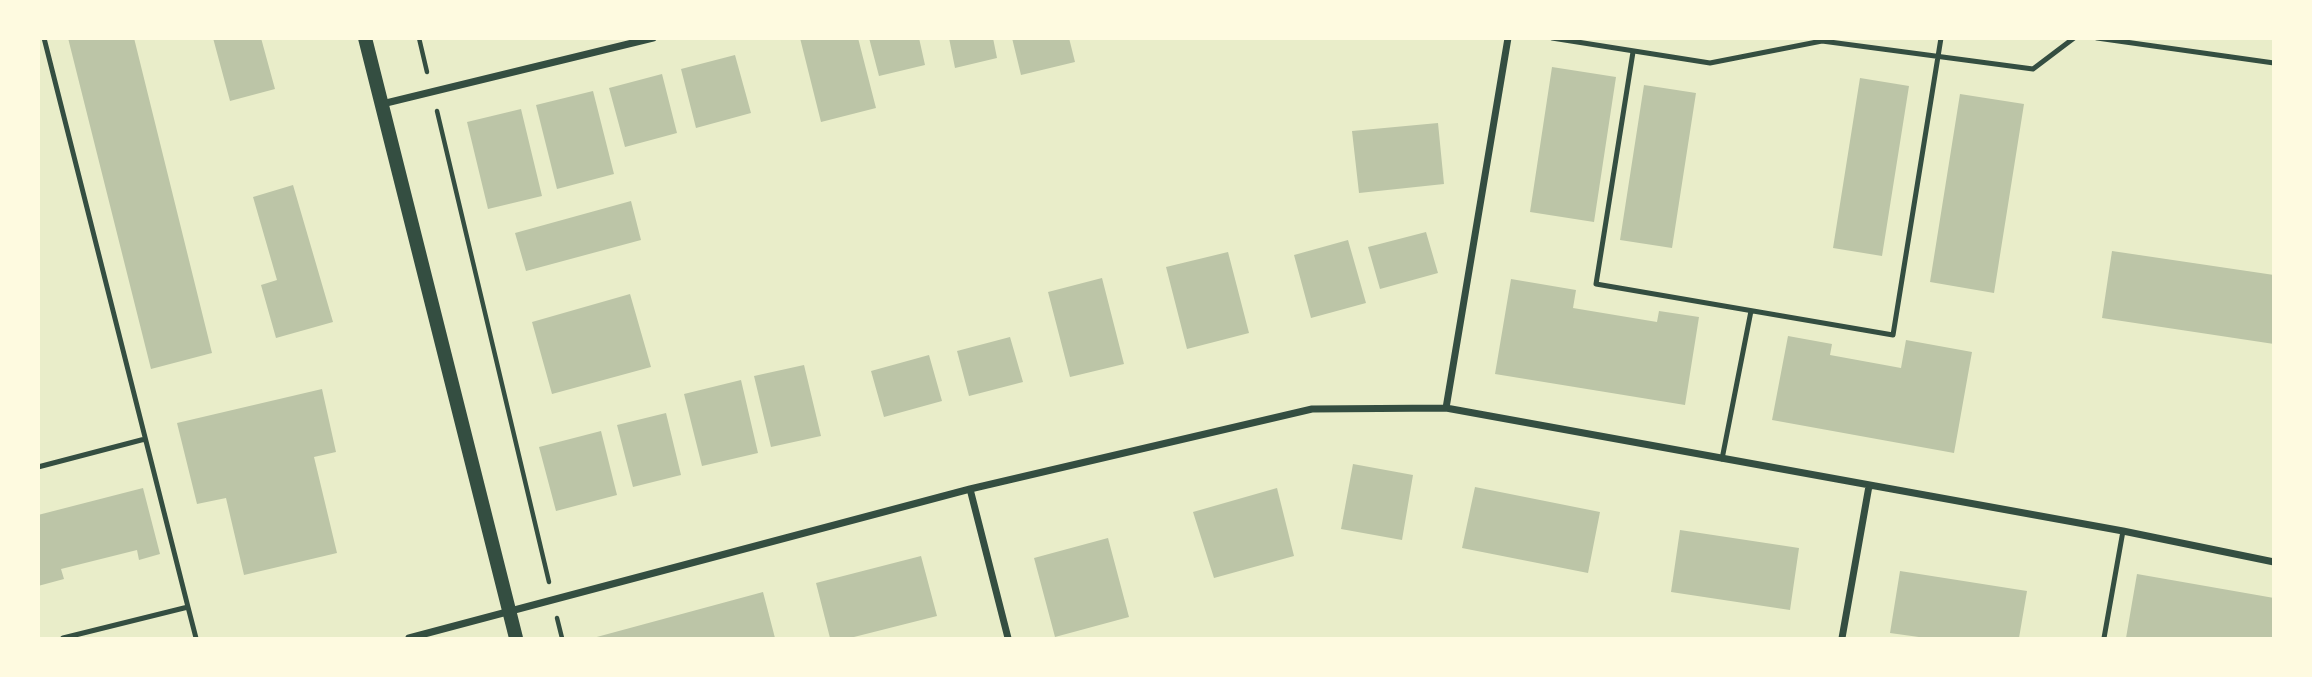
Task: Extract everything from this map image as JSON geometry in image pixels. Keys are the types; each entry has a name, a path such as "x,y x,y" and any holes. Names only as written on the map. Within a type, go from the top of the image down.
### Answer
{"main road":[{"path":"365,38 516,639"}],"street":[{"path":"382,104 653,38"},
{"path":"1446,408 1508,38"},
{"path":"409,639 970,489 1312,409 1446,408 2123,531 2273,562"},
{"path":"1842,639 1869,486"},
{"path":"970,489 1008,639"}],"lane":[{"path":"44,38 196,639"},
{"path":"1552,38 1710,63 1822,41 2033,69 2074,38"},
{"path":"1633,52 1597,284 1893,335 1941,38"},
{"path":"2097,38 2273,63"},
{"path":"1722,459 1751,311"},
{"path":"38,467 145,439"},
{"path":"2104,639 2123,531"},
{"path":"63,639 188,607"}],"path":[{"path":"419,38 562,639"}],"building":[{"path":"68,38 134,38 212,353 151,369"},
{"path":"213,38 261,38 275,89 230,101"},
{"path":"800,38 858,38 876,108 821,122"},
{"path":"869,38 919,38 925,65 879,76"},
{"path":"949,38 993,38 997,58 955,68"},
{"path":"1012,38 1069,38 1075,62 1021,75"},
{"path":"735,55 751,113 696,128 681,69"},
{"path":"1552,67 1616,77 1594,222 1530,212"},
{"path":"662,74 677,133 625,147 609,88"},
{"path":"1860,78 1909,86 1882,256 1833,248"},
{"path":"1644,85 1696,93 1672,248 1620,240"},
{"path":"593,91 614,174 557,189 536,105"},
{"path":"1960,94 2024,104 1994,293 1930,282"},
{"path":"521,109 542,196 488,209 467,122"},
{"path":"1438,123 1444,184 1359,193 1352,131"},
{"path":"293,185 333,322 276,338 261,285 277,280 253,197"},
{"path":"631,201 641,240 526,271 515,233"},
{"path":"1426,232 1438,273 1380,289 1368,247"},
{"path":"1348,240 1366,303 1311,318 1294,255"},
{"path":"2112,251 2274,275 2274,344 2102,318"},
{"path":"1228,252 1249,333 1187,349 1166,267"},
{"path":"1102,278 1124,364 1070,377 1048,292"},
{"path":"1511,279 1576,290 1573,308 1657,322 1659,311 1699,317 1685,405 1495,374"},
{"path":"630,294 651,367 552,394 532,322"},
{"path":"1788,336 1832,344 1830,355 1901,368 1906,340 1972,352 1954,453 1772,420"},
{"path":"1010,337 1023,382 969,396 957,351"},
{"path":"929,355 942,401 884,417 871,371"},
{"path":"804,365 821,436 771,447 754,376"},
{"path":"741,380 758,453 702,466 684,394"},
{"path":"322,389 336,452 314,457 337,553 244,575 226,498 197,504 177,423"},
{"path":"666,413 681,475 633,487 617,425"},
{"path":"601,431 617,495 556,511 539,447"},
{"path":"1353,464 1413,475 1402,540 1341,529"},
{"path":"1475,487 1600,512 1588,573 1462,548"},
{"path":"143,488 160,554 139,560 137,550 61,569 64,579 38,586 38,515"},
{"path":"1277,488 1294,556 1214,578 1193,512"},
{"path":"1680,530 1799,548 1790,610 1671,592"},
{"path":"1108,538 1129,617 1055,637 1034,558"},
{"path":"921,556 937,616 850,638 830,638 816,583"},
{"path":"1900,571 2027,591 2019,638 1926,638 1890,633"},
{"path":"2137,574 2274,598 2274,638 2126,638"},
{"path":"763,592 775,638 593,638"}]}
